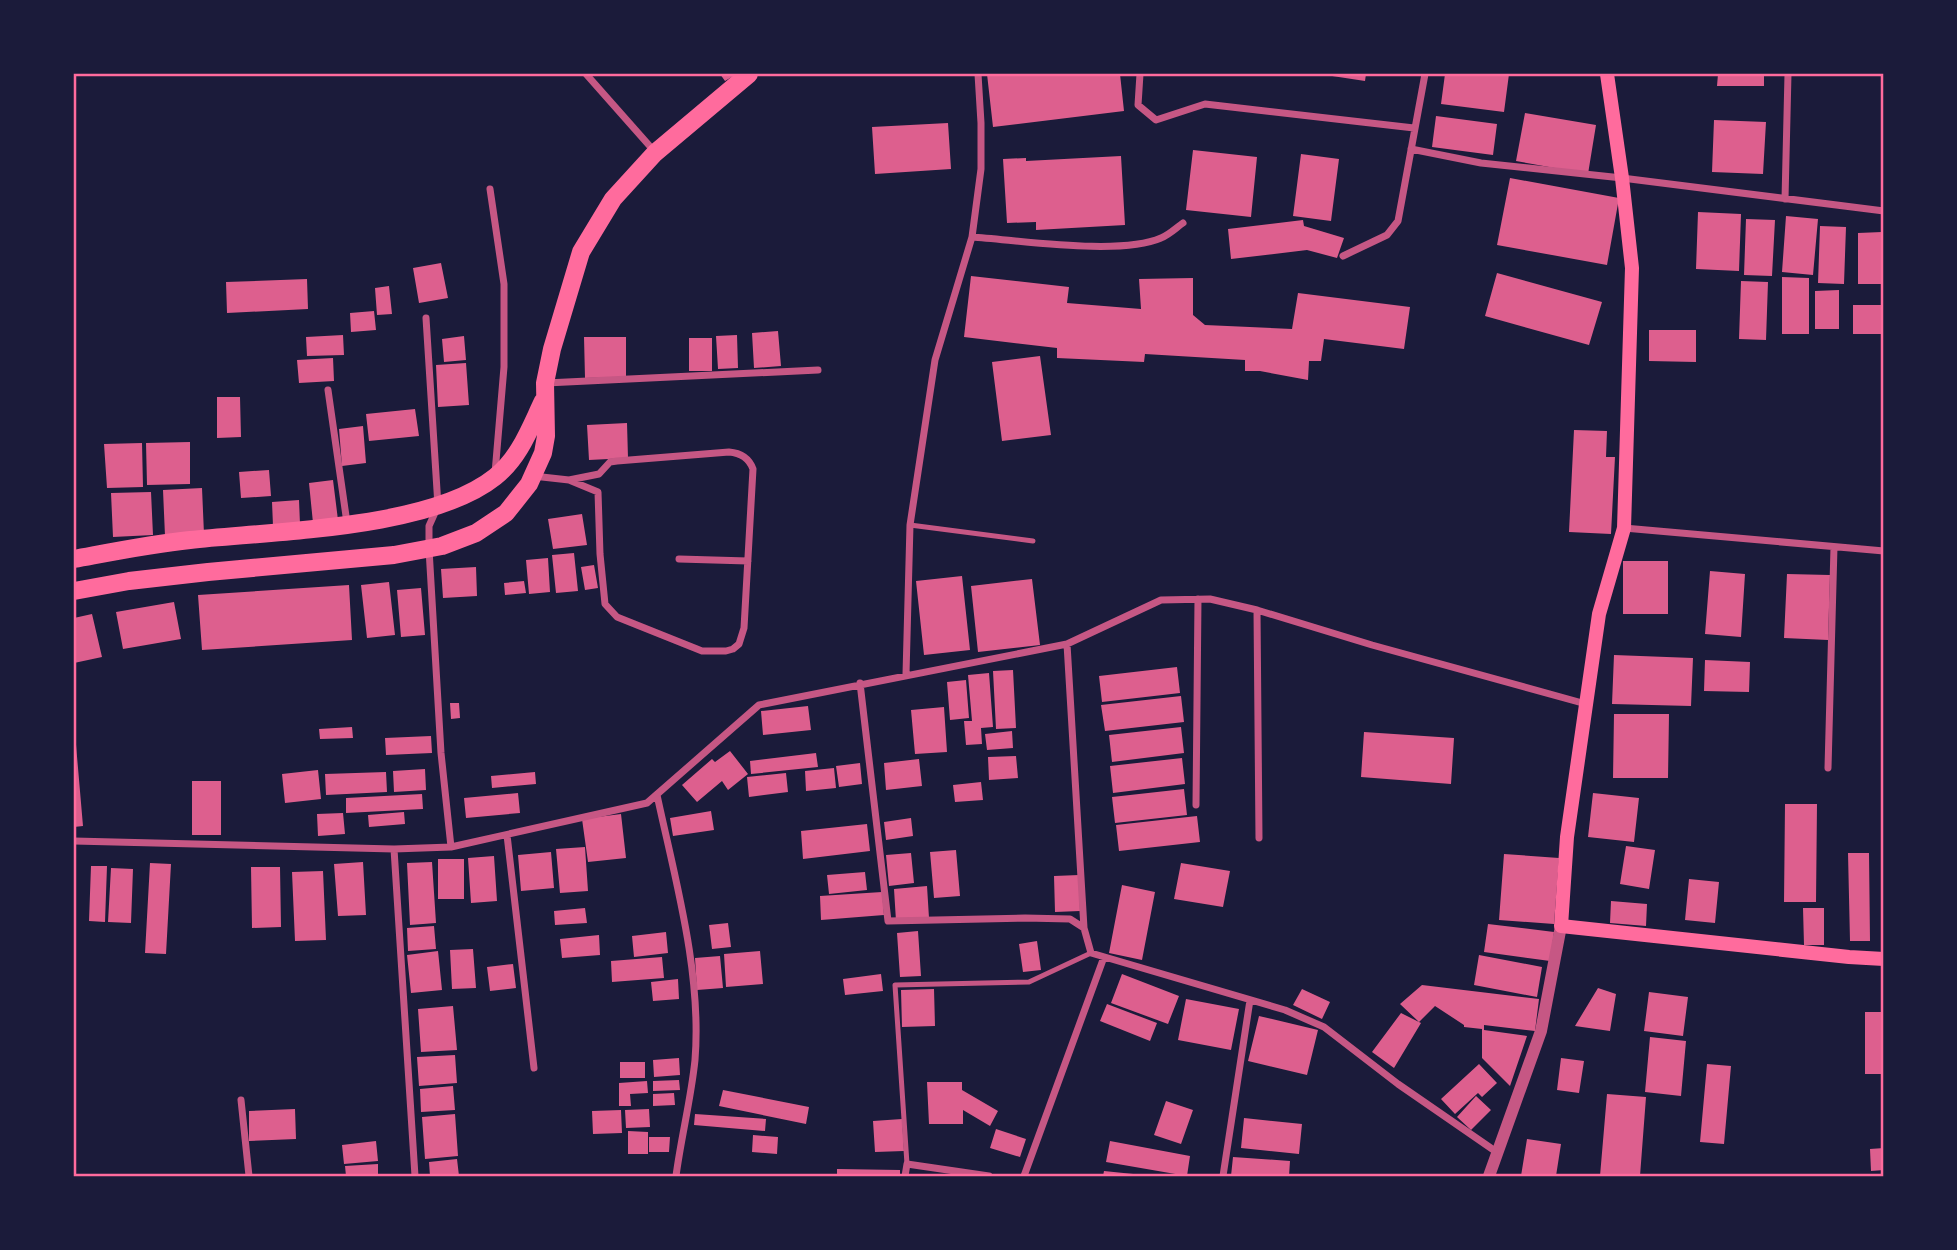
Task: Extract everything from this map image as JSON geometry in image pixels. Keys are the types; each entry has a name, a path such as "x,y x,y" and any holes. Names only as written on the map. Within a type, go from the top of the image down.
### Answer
{"main road":[{"path":"74,591 129,581 394,555 429,549 476,533 506,513 533,476 543,453 547,436 546,388 552,349 581,252 613,199 655,153 749,74"},
{"path":"1606,74 1632,268 1623,528 1599,614 1567,838 1561,926 1884,959"},
{"path":"74,559 185,540 347,524 439,506 466,495 494,478 511,463 525,441 546,388"}],"street":[{"path":"586,74 655,153"},
{"path":"906,674 910,525 935,360 972,237 981,169 978,74"},
{"path":"1140,74 1138,105 1156,120 1205,104 1415,128"},
{"path":"1343,256 1387,235 1398,221 1425,74"},
{"path":"1785,199 1788,74"},
{"path":"1411,149 1481,163 1884,211"},
{"path":"491,189 504,284 505,322 504,367 494,478"},
{"path":"972,237 1088,246 1128,246 1160,239 1184,223"},
{"path":"426,318 439,506 429,526 429,549 441,753 451,847"},
{"path":"546,388 818,370"},
{"path":"328,390 347,524"},
{"path":"569,480 596,474 610,462 729,452 740,453 751,464 753,469 744,628 739,644 733,649 702,651 617,617 605,604 594,490 596,474"},
{"path":"533,476 569,480 594,490"},
{"path":"1623,528 1884,551"},
{"path":"1828,768 1834,547"},
{"path":"678,559 748,561"},
{"path":"1196,805 1198,599"},
{"path":"74,841 394,849 451,847 507,835 647,803 759,705 1067,644 1161,600 1210,599 1257,610 1372,645 1587,704"},
{"path":"1257,610 1259,838"},
{"path":"1067,644 1084,929 1091,953 1285,1010 1324,1027 1398,1084 1499,1153"},
{"path":"860,684 888,922 1070,919 1084,929"},
{"path":"657,795 685,925 695,1010 695,1060 676,1177"},
{"path":"507,835 534,1069"},
{"path":"394,849 415,1177"},
{"path":"1489,1177 1541,1031 1561,926"},
{"path":"1024,1177 1104,957"},
{"path":"1223,1177 1250,1000"},
{"path":"241,1100 249,1177"},
{"path":"905,1177 907,1164 989,1177"}],"lane":[{"path":"910,525 1033,541"},
{"path":"907,1164 895,985 1029,982 1091,953"}],"building":[{"path":"720,74 737,74 725,81"},
{"path":"987,74 1120,74 1124,111 993,127"},
{"path":"1319,74 1366,74 1365,81"},
{"path":"1445,74 1509,74 1504,112 1441,104"},
{"path":"1718,74 1764,74 1764,86 1717,86"},
{"path":"1525,113 1596,125 1588,174 1516,161"},
{"path":"1436,116 1497,124 1493,155 1432,147"},
{"path":"1714,120 1766,122 1763,174 1712,172"},
{"path":"948,123 951,169 875,174 872,127"},
{"path":"1193,150 1257,157 1251,217 1186,210"},
{"path":"1301,154 1339,159 1331,221 1293,216"},
{"path":"1121,156 1125,225 1036,230 1036,222 1007,223 1003,159 1026,158 1026,161"},
{"path":"1510,178 1619,198 1607,265 1497,245"},
{"path":"1698,212 1741,214 1739,271 1696,269"},
{"path":"1786,216 1818,219 1813,275 1782,272"},
{"path":"1746,219 1775,220 1772,276 1744,275"},
{"path":"1303,220 1304,226 1344,238 1337,258 1307,250 1231,259 1228,229"},
{"path":"1820,226 1846,227 1844,284 1818,283"},
{"path":"1882,232 1882,284 1858,284 1858,233"},
{"path":"441,263 448,298 419,303 413,268"},
{"path":"1497,273 1602,302 1589,345 1485,316"},
{"path":"971,276 1069,287 1067,303 1141,309 1139,279 1193,278 1193,315 1205,325 1292,329 1298,293 1410,307 1404,349 1324,339 1321,361 1309,361 1308,380 1260,371 1245,371 1245,360 1145,354 1144,362 1057,358 1057,348 964,337"},
{"path":"1782,277 1809,278 1809,334 1782,334"},
{"path":"307,279 308,309 227,313 226,282"},
{"path":"1741,281 1768,282 1766,340 1739,339"},
{"path":"389,286 392,314 377,315 375,288"},
{"path":"1839,290 1839,329 1815,329 1815,291"},
{"path":"1853,305 1884,305 1884,334 1853,334"},
{"path":"374,311 376,330 351,332 350,313"},
{"path":"1649,330 1696,330 1696,362 1649,361"},
{"path":"778,331 781,366 754,368 752,333"},
{"path":"343,335 344,355 307,356 306,337"},
{"path":"737,335 738,368 718,369 716,336"},
{"path":"464,336 466,360 444,362 442,339"},
{"path":"584,337 626,337 626,377 585,378"},
{"path":"689,338 712,338 712,371 689,371"},
{"path":"1040,356 1051,435 1002,441 992,362"},
{"path":"333,358 334,381 299,383 297,360"},
{"path":"466,363 469,405 438,407 436,365"},
{"path":"217,397 240,397 241,437 217,438"},
{"path":"415,409 419,436 369,441 366,414"},
{"path":"627,423 628,458 589,460 587,425"},
{"path":"363,426 366,463 342,466 339,429"},
{"path":"1574,430 1607,431 1606,457 1615,457 1611,534 1569,532"},
{"path":"190,442 190,484 147,485 146,443"},
{"path":"142,443 143,487 107,488 104,444"},
{"path":"269,470 271,496 241,498 239,472"},
{"path":"333,480 338,520 313,523 309,483"},
{"path":"202,488 204,534 165,536 163,490"},
{"path":"151,492 153,535 113,537 111,493"},
{"path":"299,500 300,524 273,526 272,502"},
{"path":"582,514 587,545 553,549 548,519"},
{"path":"574,553 578,591 556,593 552,555"},
{"path":"548,558 550,592 529,594 526,560"},
{"path":"1623,561 1668,561 1668,614 1623,614"},
{"path":"594,565 598,588 585,590 581,567"},
{"path":"476,567 477,596 443,598 441,569"},
{"path":"1710,571 1745,574 1741,637 1705,634"},
{"path":"1787,574 1830,575 1828,640 1784,638"},
{"path":"962,576 970,650 924,655 916,581"},
{"path":"1032,579 1040,645 978,652 971,586"},
{"path":"524,581 526,593 505,595 504,583"},
{"path":"389,582 395,635 367,638 361,585"},
{"path":"349,585 352,640 202,650 198,595"},
{"path":"421,588 425,635 401,637 397,590"},
{"path":"174,602 181,639 123,649 116,612"},
{"path":"92,614 102,657 74,663 74,618"},
{"path":"1614,655 1693,658 1691,706 1612,704"},
{"path":"1705,660 1750,662 1749,692 1704,691"},
{"path":"1177,667 1180,693 1102,702 1099,676"},
{"path":"1013,670 1016,728 996,729 993,671"},
{"path":"989,673 993,727 981,728 982,744 966,745 964,721 972,721 968,675"},
{"path":"966,680 969,718 950,720 947,682"},
{"path":"1181,696 1184,722 1105,731 1101,705"},
{"path":"450,703 459,703 460,718 451,719"},
{"path":"808,706 811,730 763,735 761,711"},
{"path":"944,707 947,752 915,754 911,710"},
{"path":"1614,714 1669,714 1668,778 1613,778"},
{"path":"352,727 353,738 320,739 319,729"},
{"path":"1181,727 1184,753 1112,762 1109,735"},
{"path":"1012,731 1013,748 987,750 985,734"},
{"path":"1364,732 1454,738 1451,784 1361,777"},
{"path":"74,733 83,826 74,827"},
{"path":"431,736 432,753 386,755 385,738"},
{"path":"730,751 748,774 728,790 722,781 697,802 682,785 712,759 715,762"},
{"path":"816,753 818,767 751,774 750,761"},
{"path":"1016,756 1018,778 989,780 988,757"},
{"path":"1182,758 1185,784 1113,793 1110,766"},
{"path":"919,759 922,786 886,790 884,763"},
{"path":"860,763 862,784 839,787 836,766"},
{"path":"834,768 836,788 806,791 805,771"},
{"path":"425,769 426,790 394,792 393,771"},
{"path":"318,770 321,799 285,803 282,774"},
{"path":"386,772 387,792 326,795 325,774"},
{"path":"535,772 536,784 492,788 491,776"},
{"path":"786,773 788,792 749,797 747,777"},
{"path":"192,781 221,781 221,835 192,835"},
{"path":"981,782 983,800 955,802 953,785"},
{"path":"1184,789 1187,815 1115,823 1112,797"},
{"path":"518,793 520,813 466,818 464,798"},
{"path":"1593,793 1639,798 1634,842 1588,837"},
{"path":"422,794 423,809 346,813 346,798"},
{"path":"1785,804 1817,804 1816,902 1784,902"},
{"path":"711,811 714,830 673,836 670,818"},
{"path":"404,812 405,824 369,827 368,815"},
{"path":"343,813 345,834 318,836 317,814"},
{"path":"621,814 626,858 588,862 582,819"},
{"path":"1197,816 1200,842 1119,851 1116,825"},
{"path":"911,818 913,836 886,840 884,822"},
{"path":"867,824 870,851 803,859 801,831"},
{"path":"1626,846 1655,850 1649,889 1620,884"},
{"path":"585,847 588,891 560,893 556,849"},
{"path":"956,850 960,896 934,898 930,852"},
{"path":"551,852 554,888 521,891 518,855"},
{"path":"911,853 914,883 889,886 886,855"},
{"path":"1848,853 1869,853 1870,941 1850,941"},
{"path":"1504,854 1559,858 1554,924 1499,920"},
{"path":"494,856 497,901 471,903 468,858"},
{"path":"438,859 464,859 464,899 438,899"},
{"path":"363,862 366,915 338,916 334,864"},
{"path":"432,862 436,923 410,925 407,863"},
{"path":"150,863 171,864 166,954 145,953"},
{"path":"1181,863 1230,871 1223,907 1174,899"},
{"path":"91,866 107,866 105,922 89,921"},
{"path":"251,867 280,867 281,927 252,928"},
{"path":"111,868 133,869 131,923 108,922"},
{"path":"323,871 326,940 295,941 292,872"},
{"path":"865,872 867,890 829,894 827,875"},
{"path":"1079,875 1080,911 1055,912 1054,876"},
{"path":"1689,879 1719,882 1715,923 1685,920"},
{"path":"1122,885 1155,892 1142,960 1109,953"},
{"path":"927,886 929,918 896,921 894,889"},
{"path":"882,892 884,915 821,920 820,896"},
{"path":"1611,901 1647,904 1646,926 1610,923"},
{"path":"585,908 587,923 555,925 554,911"},
{"path":"1803,908 1824,908 1824,945 1804,945"},
{"path":"728,923 731,947 712,949 709,925"},
{"path":"1488,924 1554,932 1550,961 1484,952"},
{"path":"434,926 436,949 408,951 407,928"},
{"path":"918,931 921,976 900,977 897,933"},
{"path":"666,932 668,953 634,957 632,936"},
{"path":"599,935 600,955 562,958 560,939"},
{"path":"1037,941 1041,970 1023,972 1019,944"},
{"path":"473,949 476,988 452,989 450,950"},
{"path":"438,951 442,990 411,993 407,955"},
{"path":"760,951 763,984 726,987 724,954"},
{"path":"1479,955 1542,967 1537,997 1474,985"},
{"path":"720,956 723,988 697,990 695,958"},
{"path":"662,957 664,978 612,982 611,961"},
{"path":"513,964 516,988 490,991 487,967"},
{"path":"881,974 883,991 845,995 843,979"},
{"path":"1122,974 1179,996 1168,1024 1111,1003"},
{"path":"678,979 679,999 653,1001 651,982"},
{"path":"1422,985 1539,999 1535,1031 1484,1025 1484,1030 1527,1036 1510,1086 1482,1058 1482,1029 1464,1027 1435,1006 1419,1022 1400,1004"},
{"path":"1598,988 1616,994 1610,1031 1575,1026"},
{"path":"934,989 935,1026 902,1027 901,990"},
{"path":"1302,989 1330,1002 1322,1019 1293,1005"},
{"path":"1649,992 1688,997 1683,1036 1644,1031"},
{"path":"1186,999 1239,1009 1231,1050 1178,1040"},
{"path":"1107,1004 1157,1023 1150,1041 1100,1021"},
{"path":"453,1006 457,1050 421,1052 418,1009"},
{"path":"1865,1012 1884,1012 1884,1074 1865,1074"},
{"path":"1401,1013 1421,1023 1394,1068 1372,1052"},
{"path":"1259,1016 1318,1030 1307,1075 1248,1061"},
{"path":"1650,1037 1686,1041 1681,1096 1645,1092"},
{"path":"455,1055 457,1083 419,1086 417,1057"},
{"path":"679,1058 680,1075 654,1077 653,1060"},
{"path":"1561,1058 1584,1061 1579,1093 1557,1090"},
{"path":"620,1062 645,1062 645,1078 620,1078"},
{"path":"1479,1064 1497,1083 1482,1097 1478,1093 1455,1114 1441,1099"},
{"path":"1707,1064 1731,1066 1724,1144 1700,1142"},
{"path":"679,1080 680,1090 653,1091 653,1081"},
{"path":"647,1081 648,1093 630,1094 631,1106 619,1106 619,1083"},
{"path":"927,1082 962,1082 962,1090 998,1111 990,1126 963,1110 963,1124 929,1124"},
{"path":"453,1086 455,1110 421,1112 420,1089"},
{"path":"723,1090 809,1107 806,1124 719,1106"},
{"path":"674,1093 675,1105 653,1106 653,1094"},
{"path":"1607,1094 1646,1097 1640,1176 1600,1176"},
{"path":"1476,1096 1491,1110 1471,1130 1457,1117"},
{"path":"1166,1101 1193,1110 1181,1144 1154,1135"},
{"path":"295,1109 296,1139 249,1141 249,1111"},
{"path":"649,1109 650,1127 626,1128 625,1110"},
{"path":"621,1110 622,1133 593,1134 592,1111"},
{"path":"455,1114 458,1156 425,1159 422,1117"},
{"path":"695,1114 766,1119 765,1131 694,1125"},
{"path":"1244,1118 1302,1124 1299,1154 1241,1148"},
{"path":"902,1119 904,1151 875,1152 873,1121"},
{"path":"996,1129 1026,1139 1020,1157 990,1148"},
{"path":"628,1131 648,1132 648,1154 628,1154"},
{"path":"753,1135 778,1137 777,1154 752,1152"},
{"path":"649,1137 670,1137 669,1152 649,1152"},
{"path":"1527,1139 1561,1144 1556,1176 1521,1176"},
{"path":"376,1141 378,1161 344,1164 342,1145"},
{"path":"1110,1141 1190,1156 1187,1176 1106,1162"},
{"path":"1884,1148 1884,1170 1871,1171 1870,1149"},
{"path":"1233,1157 1290,1161 1289,1176 1231,1176"},
{"path":"457,1159 459,1176 430,1176 429,1162"},
{"path":"378,1164 378,1176 346,1176 345,1166"},
{"path":"837,1169 900,1170 900,1176 837,1176"},
{"path":"1104,1171 1143,1175 1143,1176 1103,1176"}]}
